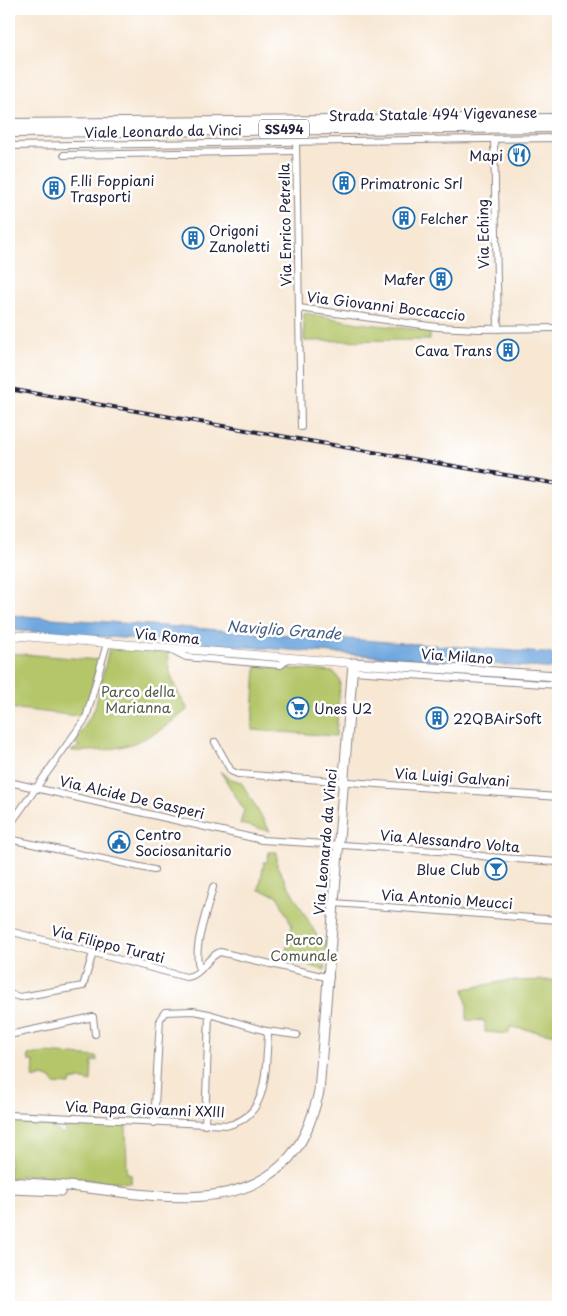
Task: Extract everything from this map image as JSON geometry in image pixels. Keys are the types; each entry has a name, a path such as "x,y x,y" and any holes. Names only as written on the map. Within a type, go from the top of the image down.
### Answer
{"main road":[{"name":"Strada Statale 494 Vigevanese","path":"9,124 558,119"},
{"name":"Strada Statale 494 Vigevanese","path":"9,132 558,126"},
{"name":"Via Milano","path":"353,667 558,676"},
{"name":"Via Leonardo da Vinci","path":"10,1184 204,1196 240,1189 264,1178 282,1166 297,1148 310,1124 319,1092 330,978 334,903 353,667"}],"street":[{"name":"Viale Leonardo da Vinci","path":"9,146 558,138"},
{"name":"Via Eching","path":"494,139 498,329"},
{"name":"Via Enrico Petrella","path":"296,142 299,308"},
{"path":"64,155 296,151"},
{"name":"Via Giovanni Boccaccio","path":"301,427 299,308 402,324 498,329 558,328"},
{"name":"Via Roma","path":"9,635 288,658 353,667"},
{"path":"9,826 61,756 90,711 107,643"},
{"path":"353,667 558,685"},
{"name":"Via Luigi Galvani","path":"215,742 232,771 238,774 558,797"},
{"name":"Via Alcide De Gasperi","path":"9,782 262,840 339,846"},
{"path":"9,839 154,870"},
{"name":"Via Alessandro Volta","path":"339,846 454,852 489,858 558,862"},
{"path":"213,887 197,951 197,963 200,970 209,958 220,952 330,978"},
{"name":"Via Antonio Meucci","path":"334,903 558,920"},
{"name":"Via Filippo Turati","path":"9,931 186,977 196,975 200,970"},
{"path":"9,994 20,997 81,988 85,985 92,953"},
{"path":"154,1123 161,1015 165,1012 209,1014 266,1031 297,1035"},
{"path":"205,1125 209,1014"},
{"path":"9,1035 93,1017 95,1034"},
{"name":"Via Papa Giovanni XXIII","path":"9,1115 229,1126 242,1122 254,1112 263,1087 268,1036 266,1031"}],"green space":[{"path":"304,313 358,323 430,331 430,340 304,341"},
{"name":"Parco della Marianna","path":"109,649 168,653 169,668 173,682 188,709 161,729 134,743 105,750 71,751 80,746 75,743 95,708"},
{"path":"9,653 99,660 87,702 79,716 9,708"},
{"path":"256,666 334,672 340,681 336,736 252,730"},
{"path":"220,771 228,778 241,782 270,831 240,824 244,810"},
{"name":"Parco Comunale","path":"269,852 277,852 277,866 320,941 327,941 325,970 284,960 292,926 277,895 259,890 264,862 267,862"},
{"path":"558,980 558,1035 510,1027 508,1034 485,1032 485,1021 467,1020 467,1004 464,989 505,981"},
{"path":"46,1053 97,1057 97,1061 92,1061 91,1082 80,1079 71,1081 70,1085 54,1084 51,1079 43,1076 33,1079 34,1061 29,1061 28,1055"},
{"path":"9,1120 43,1122 63,1134 71,1123 126,1126 127,1173 131,1174 131,1183 26,1175 9,1179"}],"water":[{"path":"9,615 558,654 558,669 9,630"}],"railway":[{"path":"9,389 558,484"}],"place":[{"name":"Mapi","path":"519,155"},
{"name":"Primatronic Srl","path":"344,183"},
{"name":"F.lli Foppiani Trasporti","path":"54,188"},
{"name":"Felcher","path":"404,218"},
{"name":"Origoni Zanoletti","path":"193,238"},
{"name":"Mafer","path":"441,279"},
{"name":"Cava Trans","path":"508,350"},
{"name":"Unes U2","path":"298,708"},
{"name":"22QBAirSoft","path":"437,718"},
{"name":"Centro Sociosanitario","path":"119,842"},
{"name":"Blue Club","path":"496,869"}],"water label":[{"name":"Naviglio Grande","path":"284,629"}]}
